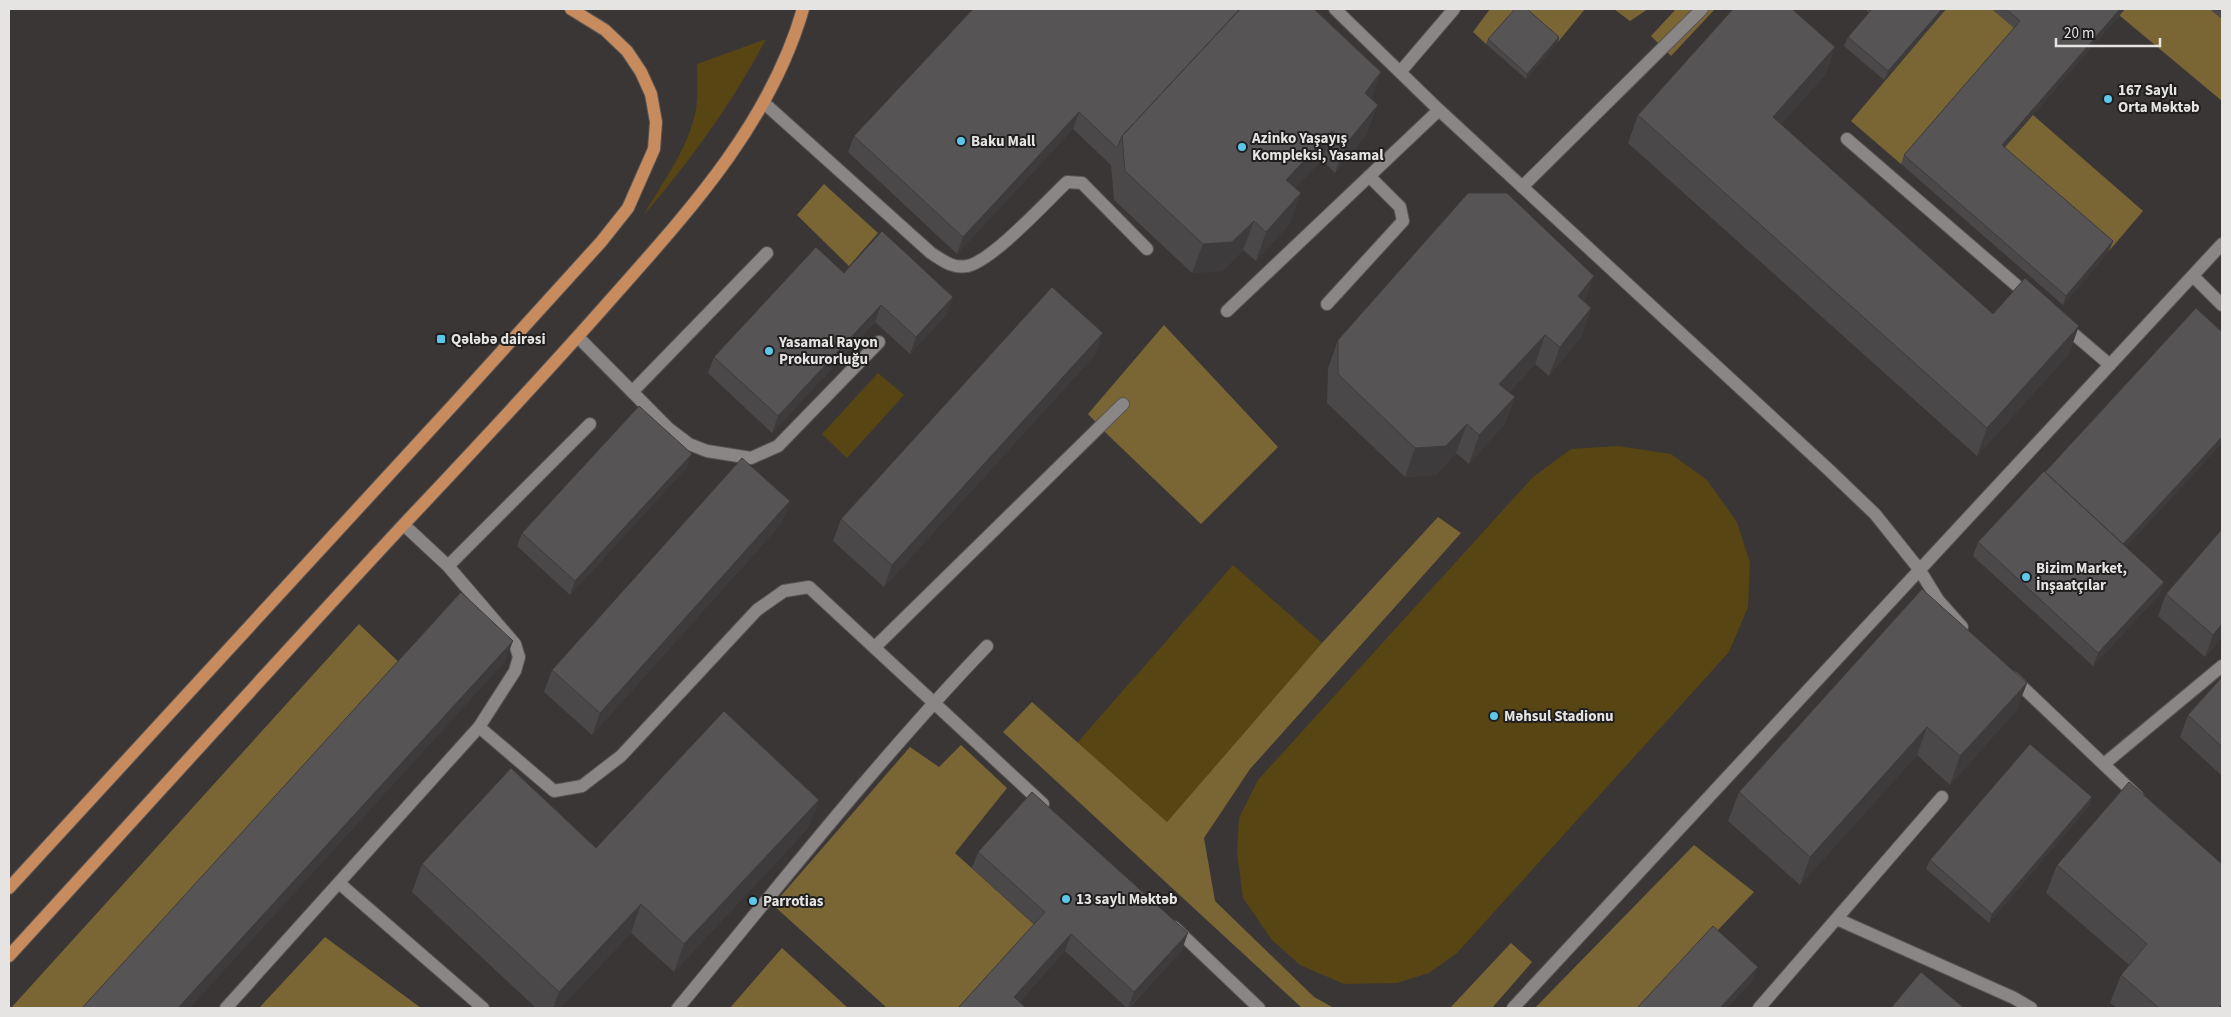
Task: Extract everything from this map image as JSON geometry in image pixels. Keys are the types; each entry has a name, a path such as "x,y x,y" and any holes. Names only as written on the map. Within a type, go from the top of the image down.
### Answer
{"main road":[{"path":"9,888 466,391 601,242 628,208 654,148 656,122 651,94 641,72 627,51 604,30 571,9"},
{"path":"9,956 578,337 689,210 735,150 764,103 782,69 803,9"}],"street":[{"path":"1335,9 1440,110 1875,514 1919,569 1938,600 1968,634"},
{"path":"1401,72 1454,9"},
{"path":"1522,186 1702,9"},
{"path":"764,103 931,253 950,265 966,266 986,258 1067,182 1082,183 1147,249"},
{"path":"1227,311 1440,110"},
{"path":"1847,139 2110,365"},
{"path":"1328,304 1403,221 1400,207 1370,176"},
{"path":"1513,1008 2222,244"},
{"path":"632,392 767,253"},
{"path":"2193,276 2222,305"},
{"path":"578,337 668,428 689,444 707,451 751,458 778,446 878,342"},
{"path":"875,647 1123,404"},
{"path":"448,566 590,424"},
{"path":"226,1008 479,727 515,671 519,657 515,644 448,566 404,525"},
{"path":"479,727 554,791 582,786 620,756 757,610 784,591 809,587 1050,810"},
{"path":"678,1008 878,766 934,702 987,646"},
{"path":"2104,764 2222,666"},
{"path":"2002,668 2146,805"},
{"path":"1759,1008 1942,797"},
{"path":"340,883 483,1008"},
{"path":"1837,919 2014,998 2031,1008"},
{"path":"1165,920 1259,1008"}],"shaded area":[{"path":"1490,9 1517,9 1486,44 1473,32"},
{"path":"1520,9 1585,9 1558,42"},
{"path":"1614,9 1648,9 1630,21"},
{"path":"1676,9 1715,9 1671,56 1651,36"},
{"path":"1946,9 1992,9 2017,30 1901,164 1851,121"},
{"path":"2125,9 2210,9 2222,19 2222,101 2119,15"},
{"path":"766,39 725,109 643,216 672,168 690,131 697,105 697,64"},
{"path":"2033,115 2143,211 2109,251 1998,155"},
{"path":"824,184 878,233 849,266 797,215"},
{"path":"1164,325 1278,447 1201,524 1088,414"},
{"path":"878,373 904,395 847,458 822,434"},
{"name":"Məhsul Stadionu","path":"1618,446 1671,454 1707,480 1737,522 1750,563 1748,607 1729,652 1457,953 1429,973 1397,983 1344,984 1300,965 1272,940 1243,898 1237,853 1239,818 1258,780 1533,477 1571,449"},
{"path":"1438,517 1461,533 1250,769 1204,838 1215,901 1314,997 1334,1008 1302,1008 1003,732 1032,702 1167,822 1322,643"},
{"path":"1233,565 1322,643 1167,822 1077,743"},
{"path":"359,624 404,667 94,1008 11,1008"},
{"path":"961,745 1007,788 955,853 1039,929 967,1008 887,1008 773,905 910,747 939,767"},
{"path":"1694,845 1754,892 1644,1008 1535,1008"},
{"path":"325,937 421,1008 259,1008"},
{"path":"1511,943 1532,962 1492,1008 1450,1008"},
{"path":"782,948 848,1008 730,1008"}],"building":[{"name":"Baku Mall","path":"973,9 1240,9 1122,136 1117,148 1079,112 963,237 854,136"},
{"name":"Azinko Yaşayış Kompleksi, Yasamal","path":"1240,9 1314,9 1381,72 1365,93 1378,105 1346,144 1332,131 1286,180 1301,193 1266,232 1254,221 1232,242 1203,244 1125,171 1122,136"},
{"path":"1515,9 1527,9 1559,37 1527,74 1488,39"},
{"path":"1733,9 1792,9 1835,47 1773,117 1993,314 2025,278 2079,326 1987,428 1638,115"},
{"path":"1872,9 1942,9 1888,71 1848,37"},
{"path":"2006,9 2120,9 2002,145 2113,241 2066,296 1904,155 2020,21"},
{"path":"1468,193 1507,193 1594,276 1578,296 1591,308 1560,347 1545,335 1499,384 1515,397 1479,435 1467,424 1446,446 1415,448 1338,374 1338,340"},
{"path":"882,231 953,297 916,337 881,305 778,416 714,357 816,247 844,273"},
{"path":"1052,287 1103,333 892,565 841,519"},
{"path":"2196,308 2222,332 2222,437 2123,544 2045,472"},
{"path":"639,406 692,454 575,581 522,533"},
{"path":"742,458 790,501 600,713 552,670"},
{"path":"2044,471 2164,582 2098,653 1978,542"},
{"path":"2222,529 2222,624 2213,635 2166,594"},
{"path":"1922,589 2027,683 1960,756 1927,727 1810,857 1739,792"},
{"path":"461,592 513,641 178,1008 82,1008"},
{"path":"2222,677 2222,747 2188,715"},
{"path":"724,711 819,800 684,944 641,904 559,992 422,864 511,768 596,848"},
{"path":"2030,744 2092,797 1992,914 1930,860"},
{"path":"2129,782 2222,864 2222,1004 2218,1008 2159,1008 2121,975 2147,944 2057,865"},
{"name":"13 saylı Məktəb","path":"1032,792 1188,933 1134,992 1071,934 1014,997 1026,1008 958,1008 1045,912 978,852"},
{"path":"1713,926 1758,967 1720,1008 1637,1008"},
{"path":"1921,972 1964,1008 1891,1008"}],"place":[{"name":"167 Saylı Orta Məktəb","path":"2108,99"},
{"name":"Baku Mall","path":"961,141"},
{"name":"Azinko Yaşayış Kompleksi, Yasamal","path":"1242,147"},
{"name":"Qələbə dairəsi","path":"441,339"},
{"name":"Yasamal Rayon Prokurorluğu","path":"769,351"},
{"name":"Bizim Market, İnşaatçılar","path":"2026,577"},
{"name":"Məhsul Stadionu","path":"1494,716"},
{"name":"13 saylı Məktəb","path":"1066,899"},
{"name":"Parrotias","path":"753,901"}]}
